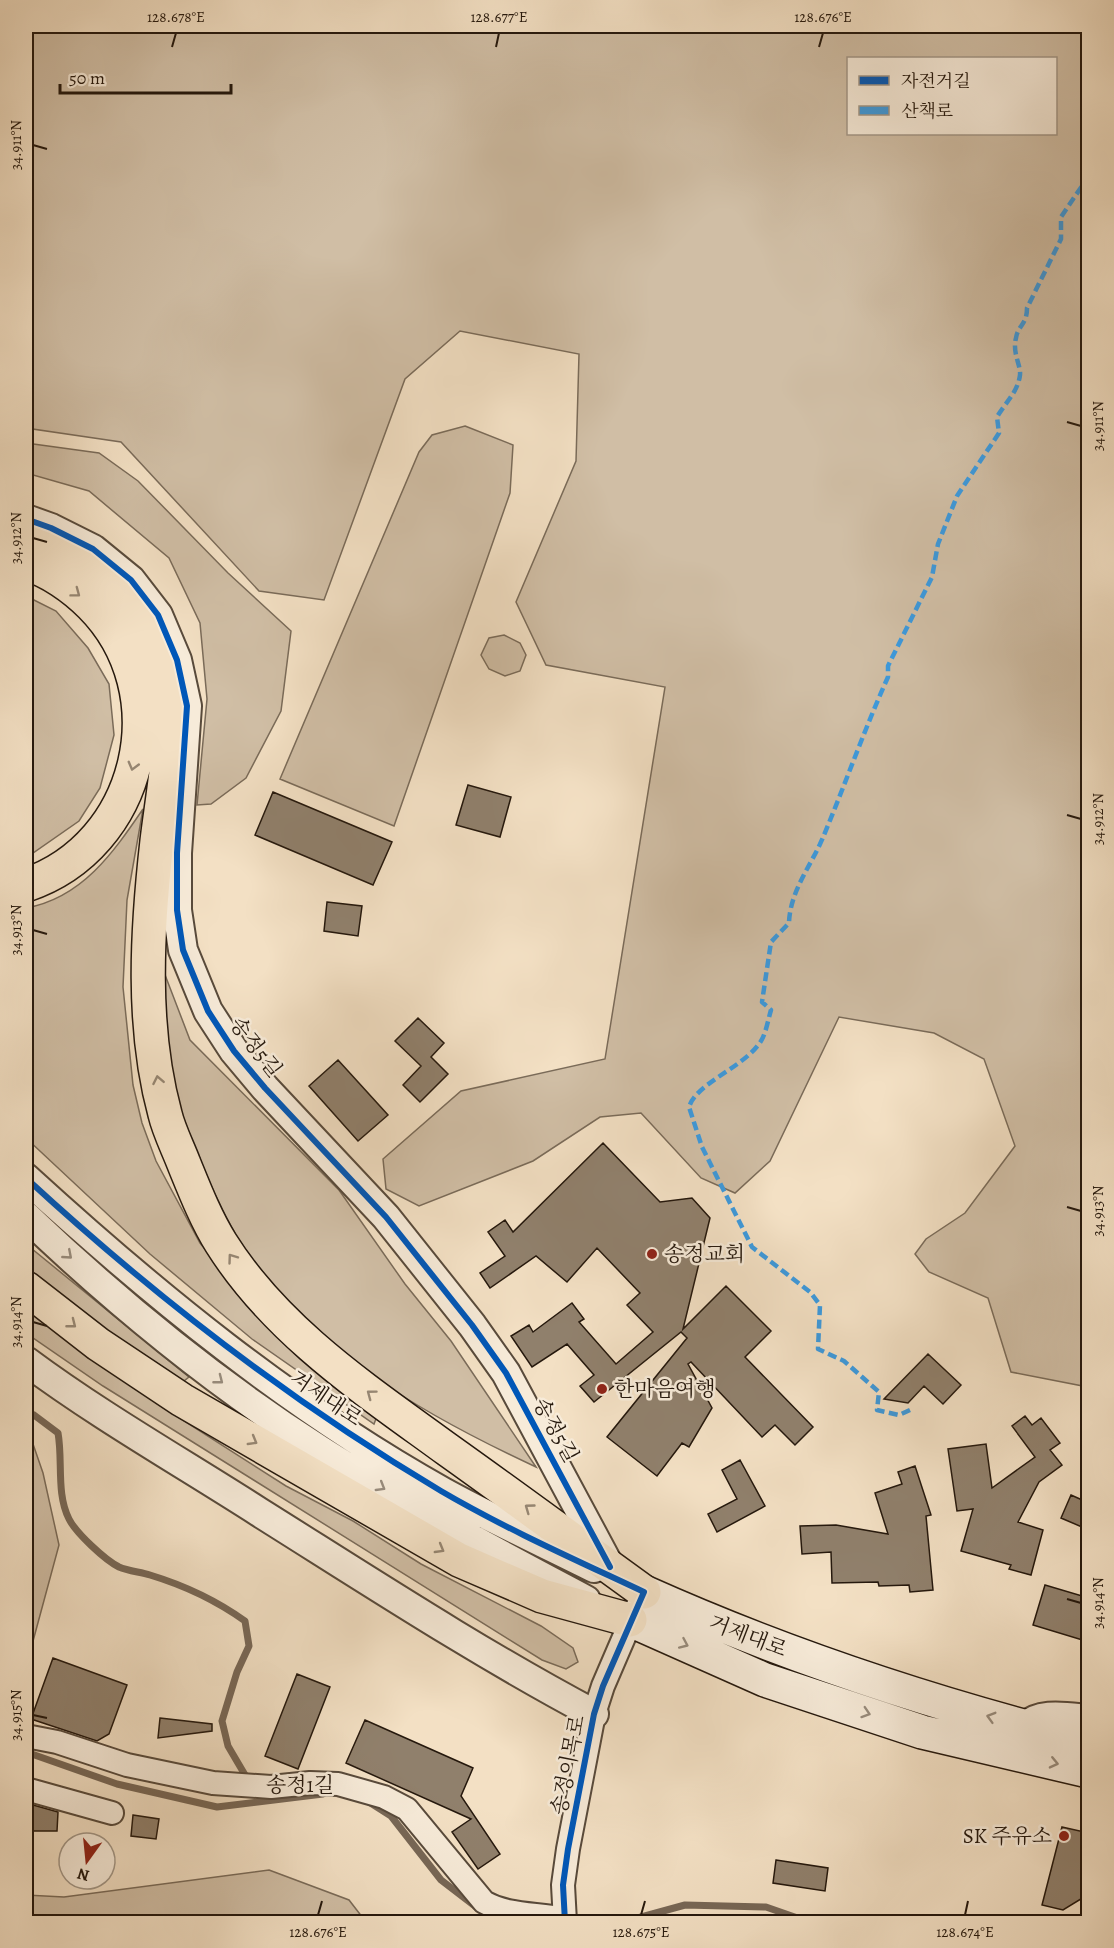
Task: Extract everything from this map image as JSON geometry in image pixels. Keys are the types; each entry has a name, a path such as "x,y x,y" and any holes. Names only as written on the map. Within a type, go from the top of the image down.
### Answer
{"highway":[{"path":"26,537 68,555 123,599 147,635 165,680 168,739 154,862 148,982 152,1046 165,1116 192,1183 221,1242 253,1287 328,1361 610,1567 637,1606"},
{"path":"26,564 59,580 101,615 120,643 136,680 140,715 138,748 117,813 95,840 72,862 41,880 26,885"},
{"path":"26,1288 98,1344 182,1400 459,1560 542,1596 637,1606"}],"main road":[{"name":"거제대로","path":"637,1606 718,1625 935,1702 1089,1743"},
{"name":"거제대로","path":"637,1606 765,1680 899,1725 1089,1771"}],"street":[{"name":"송정5길","path":"26,519 51,528 93,549 131,580 158,615 177,660 186,706 177,853 177,910 183,950 208,1011 234,1051 265,1088 386,1217 472,1325 506,1373 610,1567"},
{"name":"거제대로","path":"26,1178 94,1240 244,1362 340,1428 443,1492 637,1606"},
{"name":"거제대로","path":"26,1216 95,1279 226,1385 320,1450 431,1518 590,1602 637,1606"},
{"path":"26,1362 104,1416 451,1632 533,1682 594,1714"},
{"name":"송정이목로","path":"564,1921 563,1884 568,1849 594,1714 637,1606"},
{"path":"1022,1726 1029,1718 1041,1714 1089,1716"},
{"name":"송정1길","path":"26,1736 57,1742 128,1765 213,1783 271,1786 310,1783 338,1784 384,1797 407,1809 484,1902 499,1911 564,1921"},
{"path":"26,1789 112,1813"}],"shaded area":[{"path":"26,26 1088,26 1088,1387 1011,1372 988,1298 929,1272 915,1254 926,1239 965,1213 1015,1146 984,1059 934,1033 839,1017 770,1161 735,1193 701,1178 641,1113 600,1117 533,1161 419,1206 386,1189 383,1159 461,1091 605,1059 665,687 546,665 516,602 576,461 579,354 460,331 405,379 324,600 259,591 121,442 26,428"},
{"path":"465,426 513,445 510,493 394,826 280,779 419,452 432,435"},
{"path":"26,443 99,453 138,481 228,573 291,631 281,711 246,778 211,804 197,805 207,699 200,623 169,558 89,491 26,473"},
{"path":"26,596 56,611 88,648 109,684 114,735 100,788 79,821 33,853 26,855"},
{"path":"504,635 520,643 526,655 520,671 505,676 489,669 481,655 489,638"},
{"path":"143,809 127,900 123,987 133,1085 142,1123 156,1161 200,1243 225,1274 377,1416 374,1424 252,1339 150,1254 26,1138 26,908 46,903 80,884 108,857"},
{"path":"162,967 190,1040 339,1190 405,1284 451,1341 536,1467 453,1425 373,1377 336,1349 302,1318 271,1284 236,1236 224,1214 183,1116 167,1059 163,1025"},
{"path":"26,1244 189,1377 156,1403 286,1486 353,1521 421,1564 541,1626 573,1648 578,1662 566,1669 542,1660 103,1386 26,1333"},
{"path":"26,1440 33,1444 43,1473 59,1545 26,1667"},
{"path":"269,1870 349,1900 366,1922 26,1922 26,1895 64,1897"}],"building":[{"path":"468,785 511,797 500,837 456,825"},
{"path":"273,792 392,842 373,885 255,835"},
{"path":"327,902 362,906 358,936 324,931"},
{"path":"418,1018 444,1043 431,1057 448,1074 420,1102 403,1085 421,1066 395,1041"},
{"path":"338,1060 388,1115 358,1141 309,1086"},
{"path":"603,1143 660,1202 692,1198 710,1218 683,1329 726,1286 771,1331 745,1357 813,1427 795,1445 775,1425 762,1437 691,1362 688,1364 712,1408 689,1447 682,1443 657,1476 607,1437 687,1338 681,1332 594,1402 580,1386 594,1375 567,1344 532,1367 511,1336 529,1325 533,1332 572,1303 584,1319 579,1322 616,1364 653,1332 627,1305 640,1293 597,1248 567,1282 536,1256 490,1288 480,1273 505,1256 488,1232 505,1220 513,1232"},
{"path":"928,1354 961,1385 943,1404 924,1386 908,1403 884,1399"},
{"path":"1025,1416 1032,1425 1041,1418 1060,1443 1050,1450 1062,1465 1039,1482 1018,1522 1043,1530 1031,1575 1009,1569 1011,1565 961,1551 973,1509 957,1511 948,1449 986,1444 992,1488 1035,1457 1012,1426"},
{"path":"740,1460 765,1506 717,1532 708,1514 737,1499 722,1470"},
{"path":"915,1466 931,1515 926,1516 933,1590 910,1592 909,1585 879,1586 878,1582 832,1583 831,1552 802,1554 800,1526 836,1525 888,1534 875,1493 902,1484 898,1472"},
{"path":"1071,1495 1089,1503 1089,1530 1061,1518"},
{"path":"1045,1585 1089,1598 1089,1642 1033,1625"},
{"path":"53,1658 127,1685 109,1734 97,1741 31,1719"},
{"path":"297,1674 330,1687 298,1769 265,1756"},
{"path":"160,1718 212,1724 212,1731 158,1738"},
{"path":"365,1720 473,1768 461,1796 500,1854 478,1869 452,1832 471,1819 346,1763"},
{"path":"26,1803 58,1812 57,1831 26,1831"},
{"path":"133,1815 159,1819 156,1839 131,1836"},
{"path":"1062,1827 1089,1833 1089,1894 1063,1910 1042,1905"},
{"path":"776,1860 828,1868 825,1891 773,1883"}],"waterway":[{"path":"26,1413 34,1415 58,1433 61,1488 65,1509 73,1525 91,1546 119,1567 150,1575 187,1589 211,1600 245,1621 249,1646 237,1672 222,1721 228,1746 248,1780"},
{"path":"26,1752 117,1784 217,1807 323,1794"},
{"path":"369,1802 391,1816 441,1880 480,1910"},
{"path":"623,1922 685,1905 766,1907 809,1922"}],"marked path":[{"path":"910,1410 899,1415 877,1410 879,1392 844,1361 818,1349 820,1305 810,1292 752,1247 702,1147 689,1107 701,1090 744,1059 763,1038 771,1010 762,1002 771,942 789,923 797,889 832,815 888,677 888,666 932,577 938,544 957,496 999,433 997,417 1019,381 1015,349 1017,334 1026,318 1027,308 1061,239 1061,217 1084,183 1088,165"}],"cycle path":[{"path":"26,519 51,528 93,549 131,580 158,615 177,660 187,706 177,853 177,910 183,950 208,1011 234,1051 265,1088 386,1217 472,1325 506,1373 610,1567"},
{"path":"26,1178 74,1222 174,1305 225,1345 331,1421 385,1457 466,1505 541,1544 644,1592 603,1686 594,1714 568,1849 563,1885 565,1922"}],"place":[{"name":"송정교회","path":"652,1254"},
{"name":"한마음여행","path":"602,1389"},
{"name":"SK 주유소","path":"1064,1836"}]}
